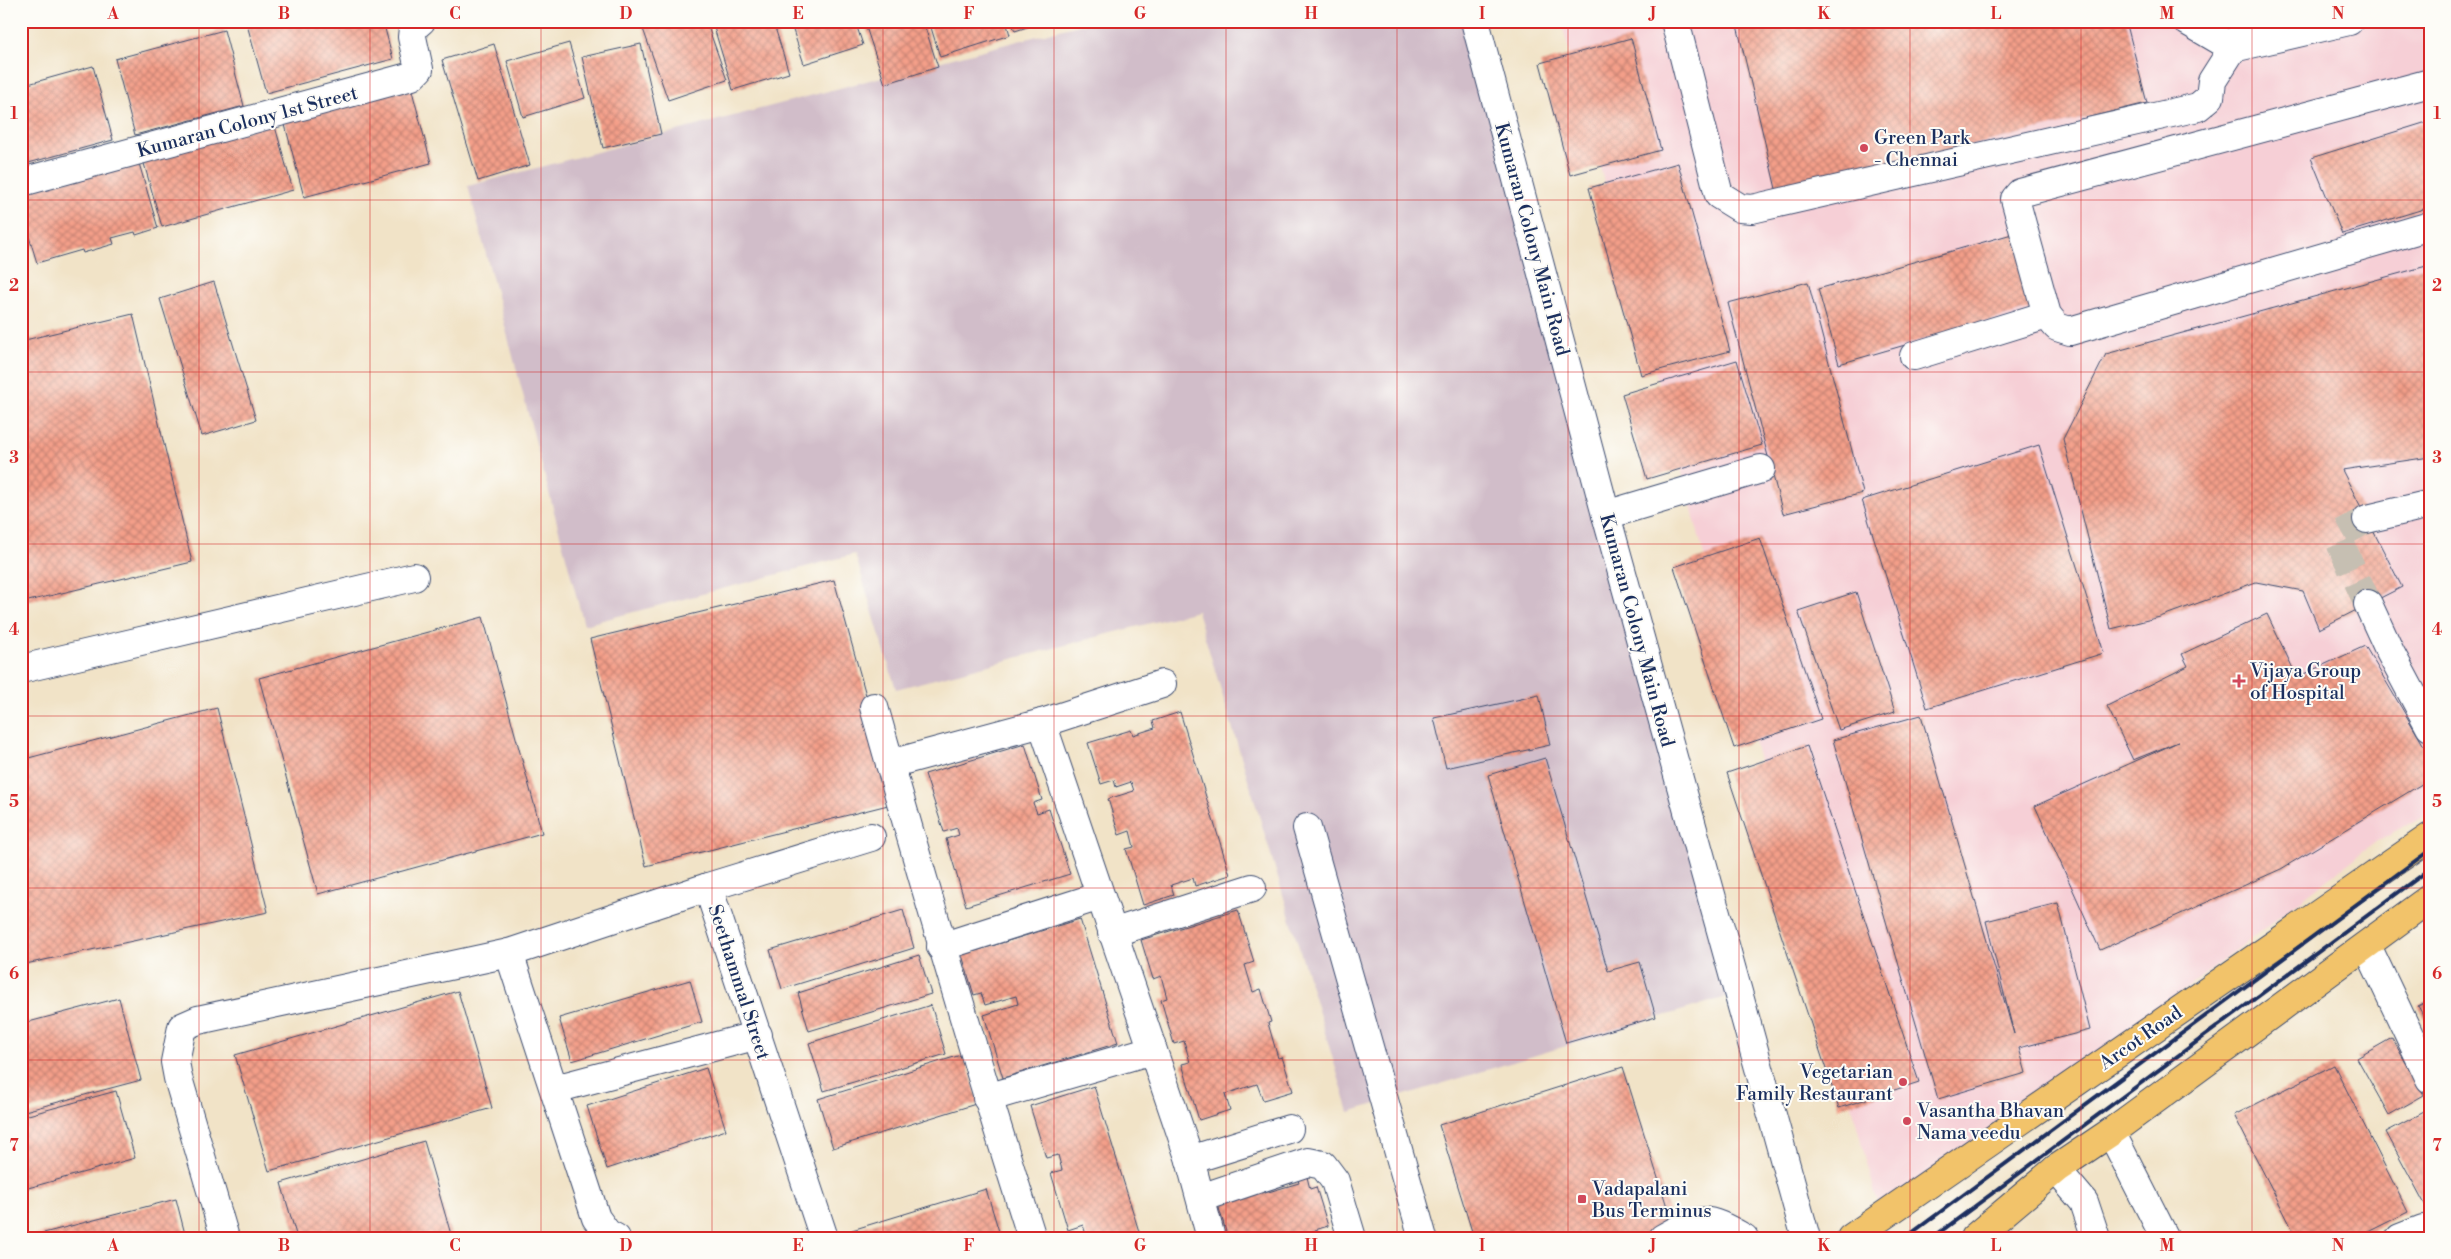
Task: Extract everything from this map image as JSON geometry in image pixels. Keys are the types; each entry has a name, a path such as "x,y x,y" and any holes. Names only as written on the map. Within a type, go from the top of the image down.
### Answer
{"main road":[{"name":"Arcot Road","path":"1852,1238 2430,837"},
{"path":"1974,1238 2056,1169 2111,1132 2430,898"}],"street":[{"name":"Kumaran Colony 1st Street","path":"22,182 412,76 419,69 412,37 413,28 421,21"},
{"name":"Kumaran Colony Main Road","path":"1475,21 1606,515 1806,1238"},
{"path":"1675,21 1719,195 1740,208 1752,209 2198,107 2210,97 2212,81 2249,21"},
{"path":"2188,21 2233,48 2349,21"},
{"path":"2430,83 2020,193 2016,196 2016,202 2047,315 2057,327 2070,331 2430,226"},
{"path":"1914,356 2047,315"},
{"path":"1606,515 1761,469"},
{"path":"2367,519 2430,504"},
{"path":"21,669 414,577"},
{"path":"2368,604 2390,652 2430,727"},
{"path":"890,764 1042,723 1162,684"},
{"path":"874,708 941,947 967,1023 988,1098 1032,1238"},
{"path":"1042,723 1190,1160 1211,1238"},
{"path":"1307,828 1423,1238"},
{"name":"Seethammal Street","path":"824,1238 708,887 871,837"},
{"path":"224,1238 178,1078 175,1062 182,1027 198,1020 509,953 708,887"},
{"path":"1112,933 1252,888"},
{"path":"941,947 1100,896"},
{"path":"2367,946 2430,1079"},
{"path":"509,953 596,1218 607,1233 616,1238"},
{"path":"554,1089 758,1035"},
{"path":"988,1098 1152,1050"},
{"path":"1190,1160 1289,1130"},
{"path":"2111,1132 2165,1238"},
{"path":"1201,1198 1308,1162 1323,1165 1334,1181 1352,1238"},
{"path":"2056,1169 2084,1202 2096,1238"},
{"path":"1663,1238 1692,1222 1714,1222 1744,1238"}],"shaded area":[{"path":"1094,21 1474,21 1733,995 1349,1112 1197,611 896,689 855,554 584,625 468,186"},
{"path":"1561,21 2430,21 2430,812 2377,841 1883,1223"}],"building":[{"path":"246,21 383,21 393,59 266,93"},
{"path":"657,21 706,21 727,80 668,100 642,26"},
{"path":"712,21 773,21 789,73 733,90"},
{"path":"790,21 855,21 863,45 804,64"},
{"path":"864,21 923,21 938,67 885,84"},
{"path":"929,21 1006,21 1010,35 940,57"},
{"path":"1011,21 1043,21 1043,22 1015,31"},
{"name":"Green Park - Chennai","path":"1736,21 2126,21 2147,103 1777,193"},
{"path":"224,30 244,106 135,135 115,59"},
{"path":"1631,38 1661,150 1570,175 1540,63"},
{"path":"569,43 585,98 523,117 507,61"},
{"path":"494,44 530,165 478,181 442,60"},
{"path":"641,44 661,134 603,148 582,57"},
{"path":"93,66 113,140 21,165 21,86"},
{"path":"411,87 431,163 304,197 284,121"},
{"path":"2430,121 2430,207 2342,234 2311,158"},
{"path":"274,123 293,190 162,227 143,160"},
{"path":"138,160 158,228 136,235 135,232 112,238 114,244 83,253 82,250 37,263 21,210 21,193"},
{"path":"1678,163 1730,351 1641,375 1589,188"},
{"path":"2019,232 2041,306 1839,364 1818,289"},
{"path":"2430,265 2430,457 2342,470 2402,587 2319,629 2303,591 2256,582 2160,617 2111,629 2063,439 2106,354"},
{"path":"214,282 256,420 202,436 160,299"},
{"path":"1808,282 1863,493 1783,514 1728,303"},
{"path":"133,314 192,562 24,602 21,590 21,341"},
{"path":"1737,360 1762,445 1647,479 1622,394"},
{"path":"2039,445 2104,653 1927,708 1862,500"},
{"path":"1760,538 1821,719 1734,748 1674,567"},
{"path":"834,580 896,803 646,866 590,639"},
{"path":"1856,592 1895,712 1839,730 1798,611"},
{"path":"2267,614 2297,677 2365,646 2430,756 2430,779 2281,869 2100,950 2035,806 2178,742 2133,760 2107,706 2188,666 2182,654"},
{"path":"483,617 542,833 318,894 259,678"},
{"path":"1539,695 1550,745 1446,768 1434,718"},
{"path":"217,708 268,912 21,965 21,760"},
{"path":"1180,712 1230,875 1195,886 1193,878 1171,885 1174,895 1143,905 1126,849 1134,847 1130,831 1119,835 1108,799 1134,791 1131,782 1116,787 1114,780 1101,784 1088,743 1131,730 1133,735 1155,728 1153,721"},
{"path":"1921,715 2014,1034 1986,921 2058,903 2090,1030 2019,1048 2026,1073 1938,1099 1833,740"},
{"path":"1025,744 1042,800 1033,803 1037,813 1049,809 1070,874 966,906 946,839 959,835 957,828 944,832 925,774"},
{"path":"1807,746 1919,1082 1839,1108 1727,773"},
{"path":"1545,758 1608,971 1640,962 1656,1017 1566,1043 1488,775"},
{"path":"903,910 914,948 782,989 770,950"},
{"path":"1238,910 1254,962 1245,965 1253,992 1261,989 1271,1022 1268,1023 1278,1058 1282,1057 1293,1091 1263,1100 1257,1084 1225,1094 1230,1110 1199,1120 1182,1064 1190,1062 1184,1041 1174,1044 1161,1000 1167,998 1161,976 1153,979 1141,940"},
{"path":"1080,919 1118,1043 1003,1078 984,1015 1018,1004 1016,996 985,1005 981,993 974,995 962,955"},
{"path":"919,955 931,994 809,1031 798,993"},
{"path":"690,980 702,1022 572,1061 559,1018"},
{"path":"458,991 492,1108 269,1171 235,1055"},
{"path":"119,998 141,1080 21,1112 21,1024"},
{"path":"2430,1000 2430,1027 2418,1006"},
{"path":"931,1005 946,1054 824,1091 809,1043"},
{"path":"2392,1038 2424,1095 2389,1115 2357,1058"},
{"path":"964,1054 979,1103 833,1148 818,1099"},
{"path":"2334,1065 2408,1212 2356,1238 2297,1238 2234,1115"},
{"path":"1623,1067 1674,1229 1647,1238 1474,1238 1439,1125"},
{"path":"706,1068 726,1130 607,1169 587,1106"},
{"path":"1094,1086 1141,1238 1087,1238 1083,1225 1068,1230 1051,1173 1062,1170 1058,1155 1046,1158 1030,1106"},
{"path":"116,1091 135,1158 21,1190 21,1117"},
{"path":"2426,1111 2430,1117 2430,1209 2428,1210 2386,1132"},
{"path":"424,1141 452,1238 297,1238 281,1183"},
{"path":"1307,1177 1310,1189 1316,1187 1328,1226 1315,1230 1318,1238 1228,1238 1218,1205 1265,1190 1265,1193 1299,1183 1298,1180"},
{"path":"986,1189 1001,1238 854,1238 852,1230"},
{"path":"176,1199 186,1238 28,1238 28,1237"}],"tunnel":[{"path":"2367,519 2337,536 2368,604"}],"railway":[{"path":"1905,1238 2430,850"},
{"path":"1932,1238 2430,869"}],"place":[{"name":"Green Park - Chennai","path":"1864,148"},
{"name":"Vijaya Group of Hospital","path":"2239,681"},
{"name":"Vegetarian Family Restaurant","path":"1903,1082"},
{"name":"Vasantha Bhavan Nama veedu","path":"1907,1121"},
{"name":"Vadapalani Bus Terminus","path":"1582,1199"}]}
